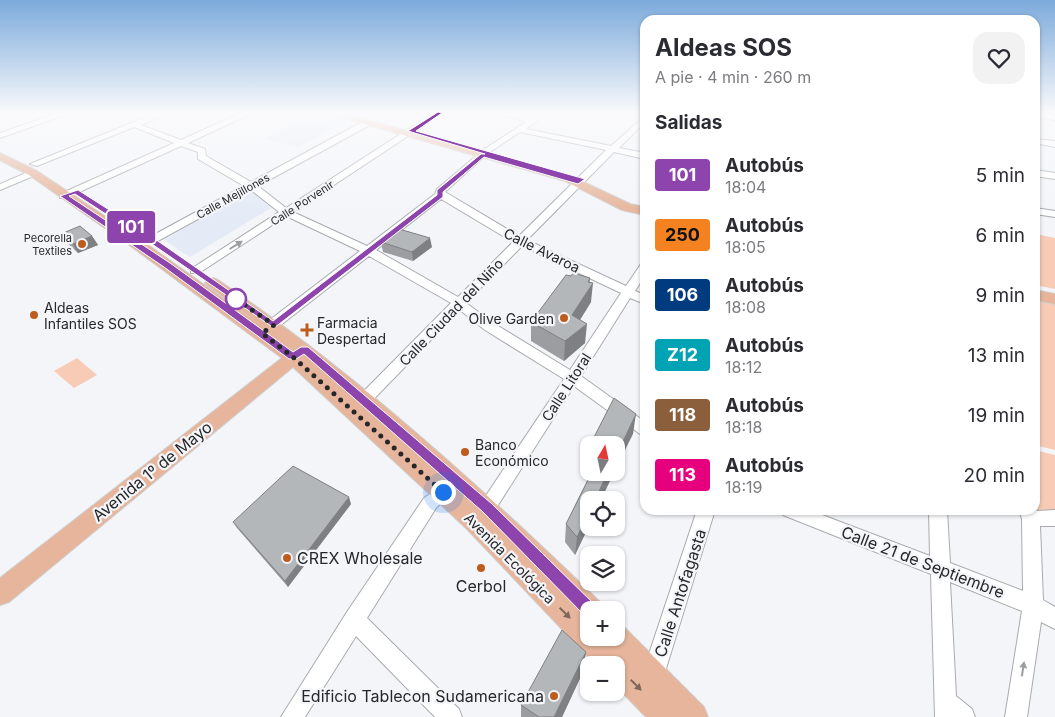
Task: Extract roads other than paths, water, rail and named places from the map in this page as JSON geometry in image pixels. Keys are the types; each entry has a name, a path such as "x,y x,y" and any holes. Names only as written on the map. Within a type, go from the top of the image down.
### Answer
{"main road":[{"path":"458,146 580,181 630,203 640,205"},
{"name":"Avenida Ecológica","path":"0,147 34,168 148,252 268,329"},
{"name":"Avenida Ecológica","path":"6,160 34,168"},
{"path":"580,181 626,206 640,210"},
{"name":"Avenida Ecológica","path":"69,194 152,240 195,271 299,353 364,400 487,508 581,601"},
{"path":"1040,288 1055,291"},
{"path":"1040,296 1055,299"},
{"name":"Avenida Ecológica","path":"299,353 580,628"},
{"name":"Avenida 1º de Mayo","path":"0,593 299,353"},
{"name":"Avenida Ecológica","path":"598,646 666,717"},
{"path":"625,646 694,717"}],"street":[{"path":"0,187 34,168 85,146"},
{"path":"69,194 174,146"},
{"path":"191,146 202,151 201,157 251,186 287,213 369,251 459,304 490,327 573,378 640,426"},
{"name":"Calle Mejillones","path":"152,240 324,146"},
{"name":"Calle Porvenir","path":"195,271 388,146"},
{"path":"268,329 440,195 440,191 496,146"},
{"path":"600,146 640,155"},
{"name":"Calle Ciudad del Niño","path":"364,400 615,146"},
{"path":"1040,174 1055,176"},
{"name":"Calle Avaroa","path":"440,195 520,241 640,297"},
{"path":"1040,212 1055,214"},
{"name":"Calle Litoral","path":"487,508 640,273"},
{"path":"292,717 354,618 430,503 443,492"},
{"name":"Calle Antofagasta","path":"653,676 704,515"},
{"name":"Calle 21 de Septiembre","path":"801,515 1033,605 1055,619"},
{"path":"938,515 946,709 964,717"},
{"path":"1016,717 1033,605 1030,515 1055,518"},
{"path":"354,618 451,717"}],"place":[{"name":"Pecorella Textiles","path":"82,244"},
{"name":"Aldeas Infantiles SOS","path":"34,315"},
{"name":"Olive Garden","path":"564,318"},
{"name":"Farmacia Despertad","path":"307,330"},
{"name":"Banco Económico","path":"465,452"},
{"name":"CREX Wholesale","path":"287,558"},
{"name":"Cerbol","path":"481,568"},
{"name":"Edificio Tablecon Sudamericana","path":"554,696"}]}
